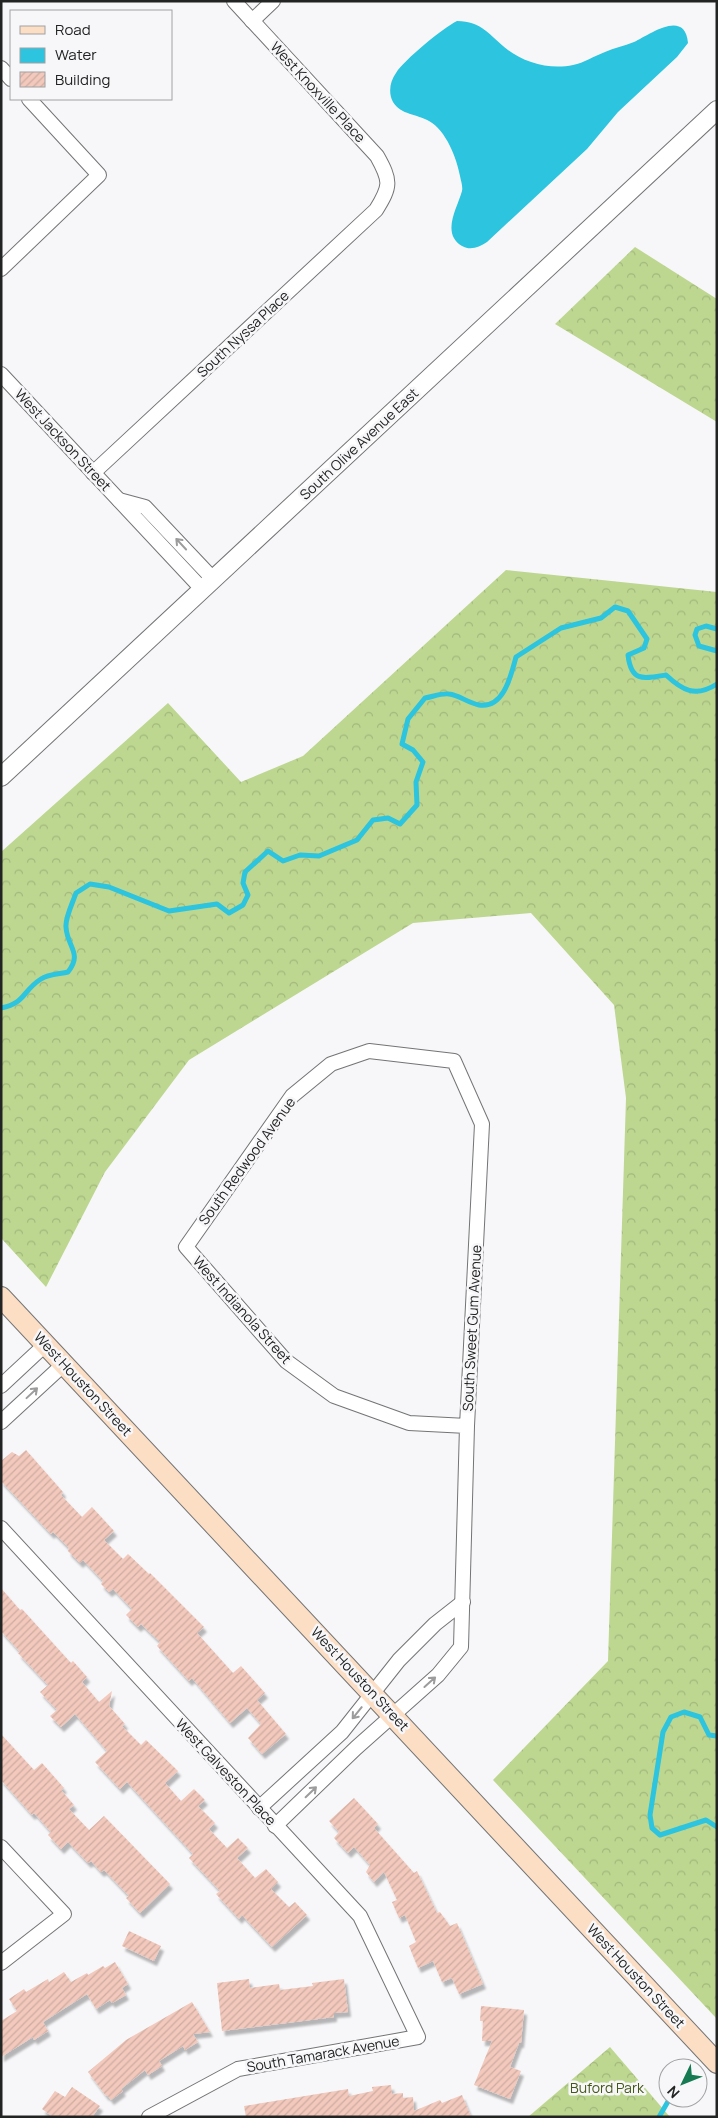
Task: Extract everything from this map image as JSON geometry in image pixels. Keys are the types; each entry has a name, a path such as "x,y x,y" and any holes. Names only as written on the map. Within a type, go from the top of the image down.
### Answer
{"main road":[{"name":"West Houston Street","path":"1,1297 716,2062"}],"street":[{"name":"West Knoxville Place","path":"234,1 377,156 388,176 386,189"},
{"path":"252,21 273,1"},
{"path":"1,68 10,78"},
{"path":"1,269 99,175 30,100"},
{"name":"South Olive Avenue East","path":"1,778 717,110"},
{"name":"South Nyssa Place","path":"93,473 376,210 386,189"},
{"name":"West Jackson Street","path":"1,374 118,500 209,585"},
{"name":"South Redwood Avenue","path":"186,1247 292,1096 331,1064 369,1051 454,1061"},
{"name":"South Sweet Gum Avenue","path":"276,1826 438,1675 461,1647 467,1426 482,1124 454,1061"},
{"name":"West Indianola Street","path":"186,1247 286,1361 334,1396 409,1423 467,1426"},
{"path":"1,1386 46,1344"},
{"path":"1,1422 64,1364"},
{"name":"West Galveston Place","path":"1,1528 360,1916 418,2037"},
{"path":"259,1808 342,1732 407,1652 435,1624 463,1602"},
{"path":"1,1847 64,1914 1,1963"},
{"name":"South Tamarack Avenue","path":"149,2117 238,2069 418,2037"}],"green space":[{"path":"635,247 717,299 717,422 555,324"},
{"path":"506,570 717,592 717,2019 493,1780 608,1661 626,1098 614,1005 531,913 413,923 189,1060 105,1172 46,1287 1,1238 1,852 168,703 241,782 303,756"},
{"name":"Buford Park","path":"610,2047 658,2103 658,2108 662,2108 670,2117 528,2117"}],"water":[{"path":"457,21 473,23 479,26 522,59 556,67 577,64 634,42 657,30 674,25 680,27 685,33 688,43 677,57 618,112 587,149 487,242 478,247 469,248 462,246 452,234 452,220 462,188 459,169 450,146 435,125 396,106 391,98 390,91 391,83 400,67 434,37"}],"building":[{"path":"26,1450 63,1492 61,1495 82,1517 92,1507 114,1531 104,1540 123,1559 128,1554 150,1573 204,1627 197,1633 233,1673 241,1666 265,1693 257,1700 286,1734 262,1754 248,1738 261,1724 247,1708 230,1723 192,1678 189,1681 157,1646 160,1642 141,1624 138,1627 126,1615 132,1609 113,1589 109,1592 101,1584 103,1581 83,1560 80,1563 68,1551 69,1548 53,1532 51,1534 1,1481 1,1461 12,1452 19,1456"},
{"path":"1,1588 71,1663 73,1661 87,1677 82,1682 99,1702 112,1691 109,1706 125,1724 122,1726 141,1745 146,1740 178,1771 165,1783 181,1801 194,1789 205,1800 198,1806 215,1823 209,1829 227,1848 238,1838 248,1848 237,1858 255,1878 266,1869 278,1882 271,1889 289,1907 295,1902 307,1915 272,1947 242,1915 239,1919 216,1894 220,1891 189,1858 193,1854 127,1782 120,1789 95,1762 107,1751 75,1714 61,1727 50,1716 57,1710 40,1692 48,1685 18,1653 20,1652 1,1631"},
{"path":"1,1734 34,1770 42,1763 64,1788 61,1790 74,1805 69,1809 89,1830 104,1816 170,1884 140,1913 126,1898 129,1896 104,1870 101,1872 91,1861 88,1863 68,1842 61,1849 48,1835 51,1832 34,1813 32,1815 1,1780"},
{"path":"354,1798 378,1824 374,1828 414,1873 417,1871 437,1913 440,1912 450,1926 457,1923 483,1984 459,1994 452,1978 442,1982 433,1961 418,1968 409,1946 416,1942 405,1915 399,1918 392,1902 397,1900 384,1872 374,1882 366,1872 370,1865 354,1847 348,1853 334,1838 339,1832 329,1821"},
{"path":"129,1931 161,1946 154,1961 122,1946"},
{"path":"115,1962 128,1984 122,1988 126,1995 112,2003 110,2000 96,2009 87,1994 43,2022 48,2031 34,2040 33,2037 1,2057 1,2021 17,2011 9,1999 24,1989 26,1992 48,1979 49,1982 64,1972 71,1982 87,1973 88,1975 103,1966 105,1968"},
{"path":"249,1979 250,1988 279,1984 280,1990 313,1986 312,1983 344,1979 348,2012 334,2013 334,2017 222,2031 217,1983"},
{"path":"192,2002 210,2032 193,2034 198,2042 185,2050 183,2046 159,2061 162,2066 148,2075 145,2070 121,2089 123,2091 111,2100 106,2096 88,2072 126,2040"},
{"path":"481,2006 524,2010 521,2043 519,2043 510,2067 521,2071 510,2099 474,2085 492,2041 482,2041 483,2021 480,2021"},
{"path":"391,2085 392,2094 403,2093 403,2098 413,2097 414,2111 440,2100 442,2103 462,2095 471,2117 246,2117 244,2106 348,2089 349,2096 373,2091 372,2087"},
{"path":"72,2087 100,2106 92,2117 53,2117 42,2109 55,2091 65,2097"}],"waterway":[{"path":"1,1008 20,1000 35,983 44,977 68,972 74,960 74,955 67,934 67,919 76,893 90,884 109,887 169,911 217,904 229,913 243,905 248,895 243,883 245,872 268,851 283,861 300,855 319,856 357,840 373,820 388,818 400,824 417,805 416,782 423,762 413,750 402,744 408,719 425,698 449,694 479,705 488,705 495,702 509,681 516,657 561,628 601,618 615,607 628,611 647,639 644,648 628,655 635,674 645,678 666,675 683,688 695,691 702,691 717,684"},
{"path":"717,629 706,626 697,629 695,635 699,646 717,651"},
{"path":"717,1736 709,1735 700,1717 684,1712 671,1717 663,1732 650,1815 652,1828 660,1835 706,1820 717,1827"},
{"path":"659,2117 664,2108"}]}
